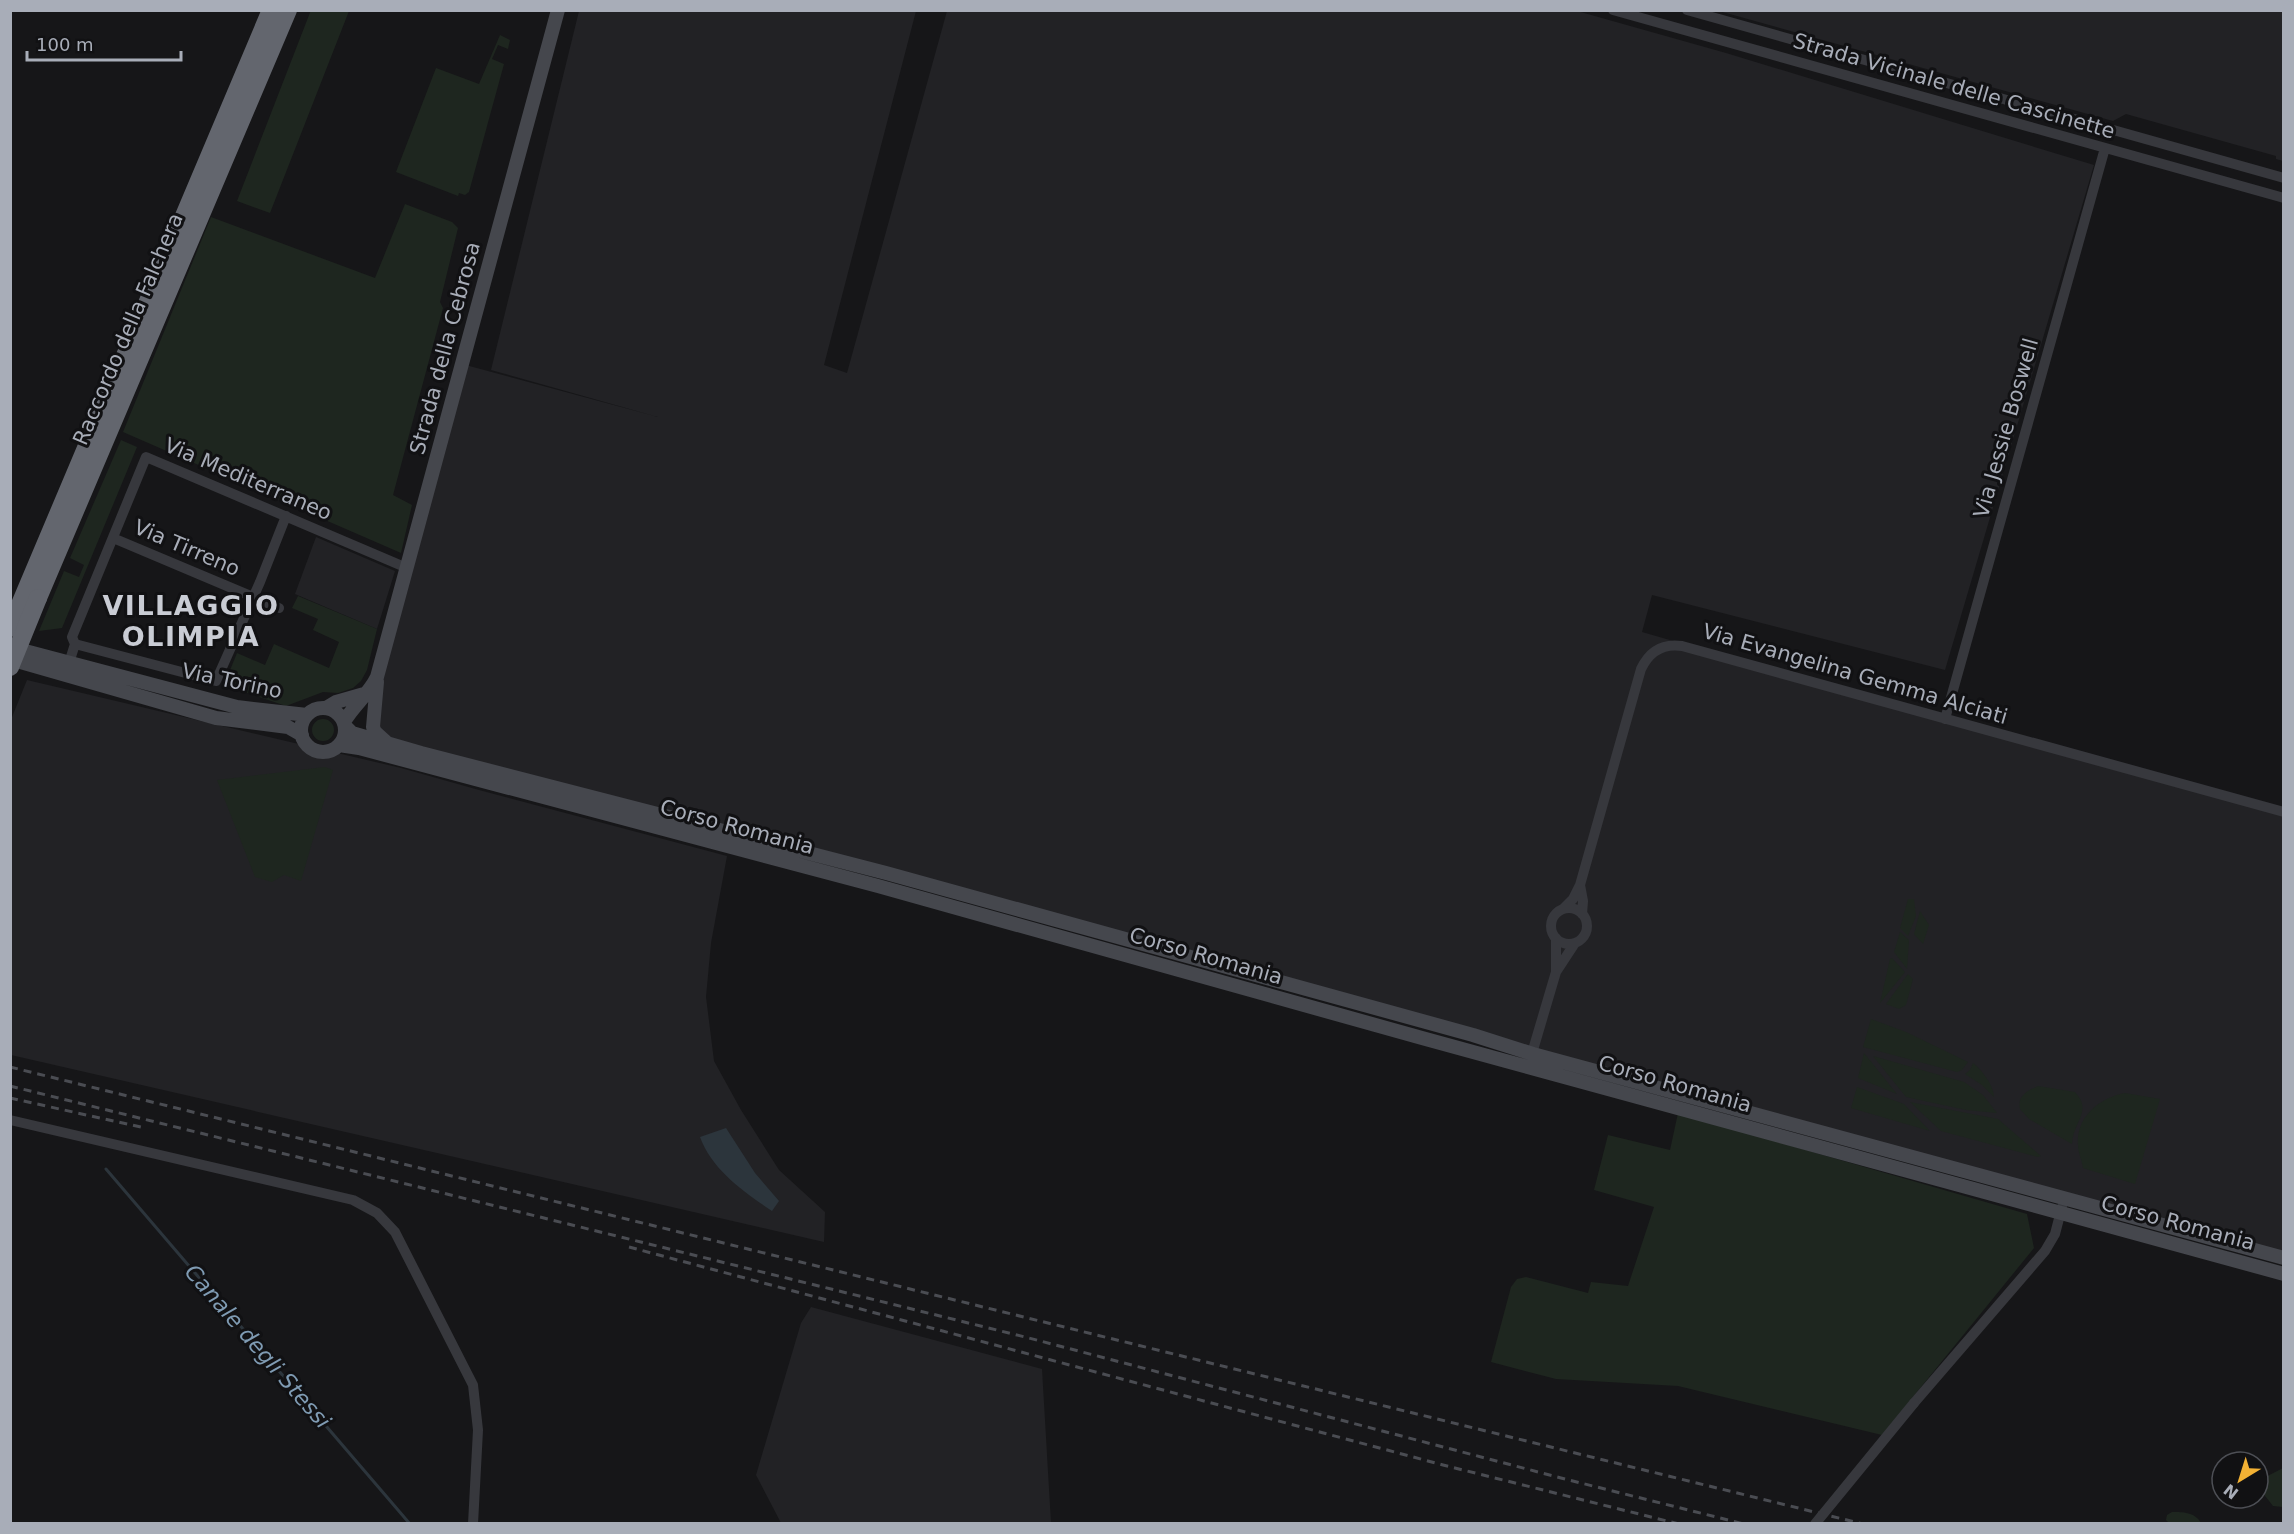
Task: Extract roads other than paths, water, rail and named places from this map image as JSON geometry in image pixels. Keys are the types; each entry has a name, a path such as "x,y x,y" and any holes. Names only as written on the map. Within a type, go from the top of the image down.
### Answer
{"highway":[{"name":"Raccordo della Falchera","path":"10,667 31,595 271,10"},
{"name":"Raccordo della Falchera","path":"10,628 31,595 288,10"}],"main road":[{"name":"Strada della Cebrosa","path":"344,724 377,677 558,10"},
{"name":"Via Torino","path":"10,647 237,707 307,715"},
{"name":"Via Torino","path":"10,659 216,718 288,727 302,735"},
{"path":"377,677 373,727 387,743"},
{"path":"327,708 336,702 366,694"},
{"path":"319,708 335,711 344,724 345,734 339,745 327,751 319,751 307,745 302,735 302,725 307,715 319,708"},
{"name":"Corso Romania","path":"344,724 352,733 387,743 886,873 1473,1035 1530,1060 2061,1213 2283,1274"},
{"name":"Corso Romania","path":"339,745 359,748 1530,1060 2064,1198 2283,1258"}],"street":[{"name":"Strada Vicinale delle Cascinette","path":"1613,10 2283,198"},
{"name":"Strada Vicinale delle Cascinette","path":"1687,10 2283,178"},
{"name":"Via Jessie Boswell","path":"1945,719 2105,148"},
{"path":"2212,178 2217,160"},
{"name":"Via Mediterraneo","path":"69,663 75,644 72,637 146,457 407,568"},
{"path":"252,598 286,516"},
{"name":"Via Tirreno","path":"113,538 279,608"},
{"name":"Via Torino","path":"75,644 216,681 252,598"},
{"name":"Via Evangelina Gemma Alciati","path":"1563,909 1573,899 1580,885 1641,669 1646,659 1658,649 1672,645 2283,812"},
{"name":"Via Evangelina Gemma Alciati","path":"1580,885 1583,901 1582,914"},
{"path":"1530,1060 1556,972 1556,938 1552,929 1552,919 1563,909 1573,908 1582,914 1587,928 1584,937 1575,943 1556,972"},
{"path":"1556,938 1565,943 1575,943"},
{"path":"10,1120 352,1200 377,1213 395,1232 473,1385 478,1430 473,1524"},
{"path":"1815,1524 1914,1403 2045,1251 2055,1234 2064,1198"}],"waterway":[{"name":"Canale degli Stessi","path":"106,1169 410,1524"}],"railway":[{"path":"10,1067 1863,1524"},
{"path":"10,1086 1029,1338 1744,1524"},
{"path":"10,1098 145,1128"},
{"path":"629,1247 1443,1465 1679,1524"}],"district":[{"name":"VILLAGGIO OLIMPIA","path":"191,622"}]}
